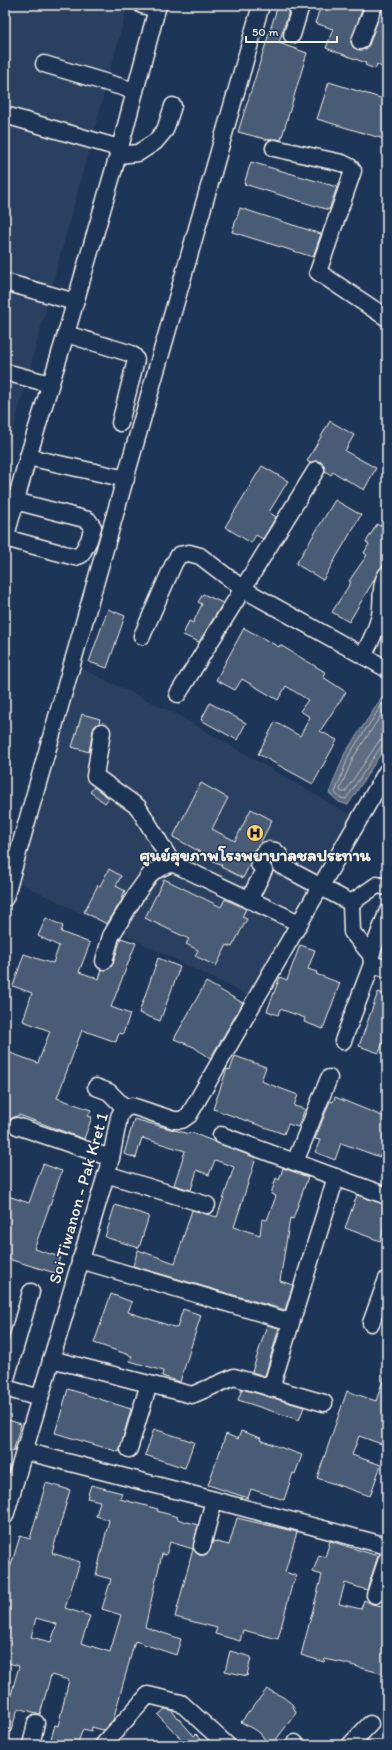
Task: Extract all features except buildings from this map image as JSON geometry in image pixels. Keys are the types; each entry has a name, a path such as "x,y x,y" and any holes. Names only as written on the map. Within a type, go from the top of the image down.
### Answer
{"street":[{"path":"5,898 261,5"},
{"path":"292,35 301,5"},
{"path":"360,41 374,5"},
{"path":"11,508 88,520 93,527 89,540 81,555 75,557 5,539 11,508 66,334 135,91 152,6"},
{"path":"44,64 135,91"},
{"path":"5,115 118,152 138,153 155,142 165,130 173,106"},
{"path":"274,148 342,163 350,167 353,171 318,272 387,318"},
{"path":"5,282 75,302"},
{"path":"66,334 129,353 134,356 136,360 120,423"},
{"path":"5,372 50,384"},
{"path":"28,457 126,479"},
{"path":"178,694 316,470"},
{"path":"142,636 174,563 179,555 189,553 200,556 243,589 387,669"},
{"path":"363,656 378,626 381,612 382,586 387,574"},
{"path":"102,732 95,776 138,807 172,863 299,924"},
{"name":"Soi Tiwanon - Pak Kret 1","path":"5,1516 111,1158 119,1116 125,1108 132,1106 174,1120 182,1120 189,1115 387,771"},
{"path":"249,900 264,870 259,864 260,856 267,850 275,851 280,856 280,864 351,903"},
{"path":"104,961 111,936 137,893 152,872 172,863"},
{"path":"351,903 377,885 387,887"},
{"path":"351,903 352,932 377,962"},
{"path":"343,1041 377,962 387,913"},
{"path":"295,1162 329,1078"},
{"path":"96,1087 109,1092 125,1108"},
{"path":"17,1126 111,1158"},
{"path":"221,1135 387,1196"},
{"path":"106,1174 207,1205"},
{"path":"271,1388 336,1177"},
{"path":"80,1260 291,1322"},
{"path":"371,1323 387,1279"},
{"path":"5,1382 31,1292"},
{"path":"51,1359 192,1395 234,1377 324,1403"},
{"path":"129,1449 149,1384"},
{"path":"5,1388 40,1398"},
{"path":"24,1452 387,1546"},
{"path":"202,1546 214,1500"},
{"path":"375,1595 387,1559"},
{"path":"102,1745 148,1695 181,1703 227,1745"},
{"path":"31,1745 36,1723"},
{"path":"350,1745 370,1724"}],"shaded area":[{"path":"5,5 128,5 5,460"},
{"path":"78,667 176,714 354,817 249,996 14,880"}],"water":[{"path":"387,690 387,744 348,805 339,802 329,793 345,753"}],"place":[{"name":"ศูนย์สุขภาพโรงพยาบาลชลประทาน","path":"255,833"}]}
